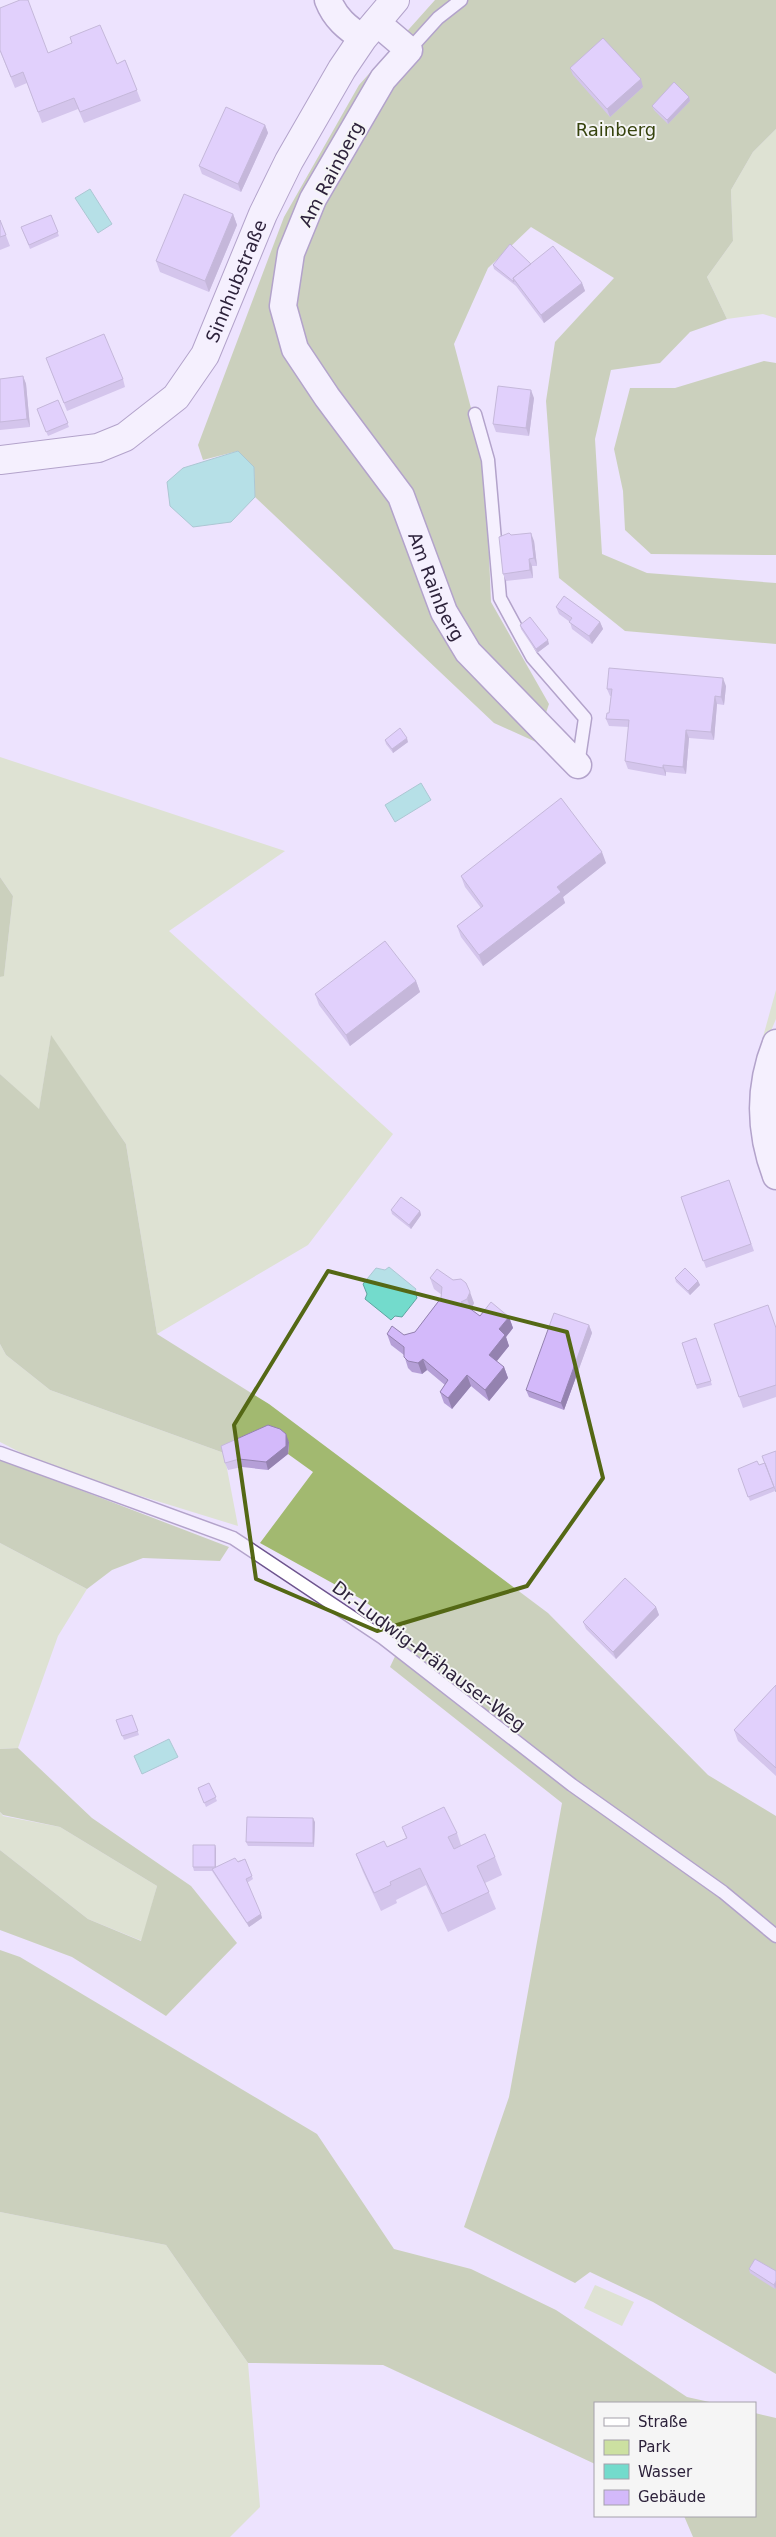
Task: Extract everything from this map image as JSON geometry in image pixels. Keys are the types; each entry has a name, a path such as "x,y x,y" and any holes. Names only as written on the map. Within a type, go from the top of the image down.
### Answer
{"street":[{"path":"328,0 332,11 342,22 370,30 409,50"},
{"name":"Sinnhubstraße","path":"0,460 98,448 125,437 176,397 205,355 263,214 289,161 342,69 370,30 395,0"},
{"name":"Am Rainberg","path":"409,50 383,80 313,199 291,253 283,306 295,349 327,396 402,496 444,612 468,652 578,765"},
{"path":"776,1043 768,1062 762,1098 762,1124 776,1176"}],"lane":[{"name":"Am Rainberg","path":"409,50 438,18 461,0"},
{"name":"Am Rainberg","path":"475,414 488,460 500,598 532,657 585,718 578,765"},
{"name":"Dr.-Ludwig-Prähauser-Weg","path":"0,1452 233,1538 383,1638 572,1785 722,1892 776,1936"}],"highlighted area":[{"path":"328,1271 567,1332 603,1478 527,1586 377,1631 256,1579 234,1425"}],"green space":[{"name":"Rainberg","path":"435,0 776,0 776,129 753,152 731,190 733,241 707,277 727,319 690,332 660,363 611,370 595,439 602,554 647,573 776,583 776,644 625,631 559,578 546,401 555,342 614,278 531,227 488,268 454,344 485,461 491,602 549,704 536,742 494,723 255,497 254,467 238,451 203,460 198,445 284,217 359,85"},
{"path":"776,129 776,318 763,314 727,319 707,277 733,241 731,190 753,152"},
{"path":"764,361 776,363 776,555 651,554 625,530 623,491 614,449 630,388 675,388"},
{"path":"0,757 285,851 169,931 393,1134 308,1245 157,1334 126,1144 51,1036 39,1110 0,1074 0,977 4,975 13,896 0,877"},
{"path":"0,877 13,896 4,976 0,977"},
{"path":"776,990 776,1019 753,1073"},
{"path":"51,1035 126,1144 157,1334 269,1404 548,1613 708,1775 776,1816 776,2374 653,2302 590,2272 575,2283 464,2227 509,2097 562,1803 390,1667 406,1633 363,1600 260,1543 313,1472 288,1454 289,1442 283,1437 224,1453 50,1390 6,1355 0,1344 0,1074 39,1109"},
{"path":"0,1344 6,1355 50,1390 224,1453 238,1526 53,1469 0,1442"},
{"path":"0,1458 229,1547 220,1561 143,1558 112,1570 87,1589 0,1543"},
{"path":"0,1543 87,1589 58,1636 18,1748 0,1749"},
{"path":"18,1748 92,1818 191,1886 237,1943 166,2016 72,1957 0,1930 0,1850 88,1919 141,1941 157,1886 60,1827 3,1815 0,1812 0,1749"},
{"path":"0,1812 3,1816 60,1827 157,1886 142,1941 88,1919 0,1850"},
{"path":"0,1950 20,1957 317,2134 394,2249 471,2269 556,2310 687,2397 710,2402 594,2402 594,2464 383,2365 248,2363 166,2245 0,2212"},
{"path":"0,2212 166,2245 248,2363 260,2507 230,2537 0,2537"},
{"path":"595,2285 634,2302 622,2326 584,2308"},
{"path":"756,2413 776,2418 776,2537 693,2537 684,2517 756,2517"}],"water":[{"path":"90,189 112,224 98,233 75,198"},
{"path":"238,451 254,467 255,497 231,522 193,527 170,506 167,482 183,468"},
{"path":"421,783 431,800 395,822 385,805"},
{"path":"389,1267 416,1289 417,1298 402,1317 395,1316 391,1320 365,1299 367,1294 363,1284 376,1268 385,1270"},
{"path":"169,1739 178,1757 142,1774 134,1756"}],"building":[{"path":"20,0 28,0 48,53 72,43 70,37 100,25 117,64 125,60 137,90 80,112 74,98 38,112 23,72 11,77 0,50 0,8"},
{"path":"603,38 641,79 607,109 570,68"},
{"path":"674,82 689,97 667,120 652,106"},
{"path":"226,107 265,125 238,184 199,166"},
{"path":"184,194 233,214 205,281 156,261"},
{"path":"51,215 58,232 29,245 21,227"},
{"path":"0,220 6,235 0,237"},
{"path":"510,244 531,264 513,278 514,282 493,265"},
{"path":"553,246 582,283 541,315 513,278"},
{"path":"104,334 123,379 64,403 46,358"},
{"path":"23,376 27,419 0,422 0,379"},
{"path":"498,386 531,390 526,428 493,424"},
{"path":"58,400 68,423 46,432 37,409"},
{"path":"509,533 511,535 531,533 534,558 529,559 530,570 503,574 499,537"},
{"path":"564,596 600,622 589,636 569,622 572,618 556,607"},
{"path":"530,617 548,640 536,649 520,625"},
{"path":"609,668 723,678 721,697 715,696 711,732 686,730 683,767 663,765 663,768 625,761 629,720 606,719 607,713 609,713 612,689 607,689"},
{"path":"400,728 407,738 392,749 385,740"},
{"path":"561,798 602,852 557,887 561,892 479,955 457,926 483,906 461,876"},
{"path":"385,941 416,981 346,1035 315,994"},
{"path":"729,1180 751,1244 703,1261 681,1197"},
{"path":"401,1197 420,1211 409,1225 391,1210"},
{"path":"685,1268 698,1281 688,1291 675,1278"},
{"path":"437,1269 453,1280 461,1279 466,1283 470,1292 467,1299 461,1302 480,1316 491,1302 509,1317 499,1329 505,1335 489,1355 504,1367 485,1390 467,1375 448,1398 440,1392 448,1380 423,1359 418,1363 408,1361 404,1357 404,1347 387,1334 392,1326 404,1335 415,1332 441,1298 442,1287 430,1278"},
{"path":"768,1305 776,1328 776,1385 739,1397 714,1324"},
{"path":"554,1313 589,1325 561,1403 526,1390"},
{"path":"696,1338 711,1381 696,1385 682,1343"},
{"path":"268,1425 280,1429 286,1434 286,1446 266,1462 239,1459 225,1463 221,1446"},
{"path":"776,1451 776,1492 762,1456"},
{"path":"757,1461 759,1465 765,1463 774,1487 748,1497 738,1469"},
{"path":"625,1578 656,1607 613,1652 583,1622"},
{"path":"776,1685 776,1768 734,1730"},
{"path":"132,1715 138,1731 122,1736 116,1720"},
{"path":"209,1783 216,1797 204,1803 198,1788"},
{"path":"444,1807 457,1833 448,1837 454,1849 485,1834 495,1857 477,1866 489,1892 442,1914 420,1868 390,1882 391,1885 374,1893 356,1854 384,1841 387,1847 407,1838 402,1827"},
{"path":"247,1817 313,1818 313,1843 246,1842"},
{"path":"193,1845 215,1845 215,1867 193,1867"},
{"path":"235,1858 238,1862 245,1859 252,1876 246,1879 261,1914 247,1923 212,1869"},
{"path":"755,2259 776,2271 774,2285 749,2269"}]}
